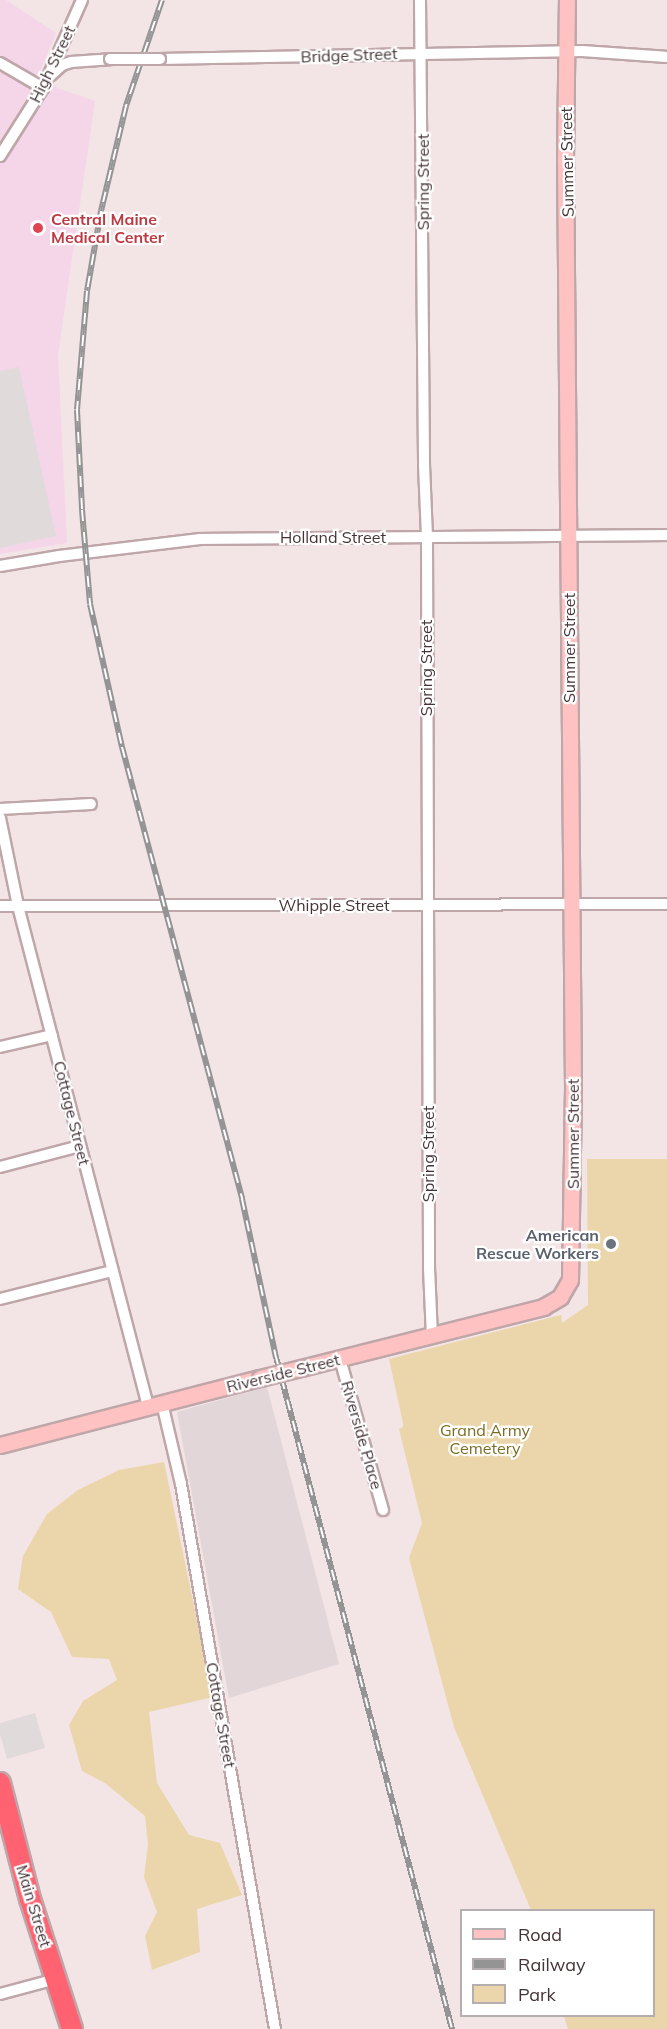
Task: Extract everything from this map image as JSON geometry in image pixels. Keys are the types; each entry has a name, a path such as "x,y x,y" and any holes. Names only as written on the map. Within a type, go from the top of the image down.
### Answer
{"highway":[{"name":"Main Street","path":"0,1783 30,1899 72,2029"}],"street":[{"name":"High Street","path":"0,156 43,88 82,0"},
{"name":"Spring Street","path":"420,0 427,537 428,1245 432,1336"},
{"name":"Summer Street","path":"563,1294 570,1280 572,1263 567,0"},
{"name":"Bridge Street","path":"43,88 51,74 62,65 78,60 566,51 667,57"},
{"path":"0,63 43,88"},
{"name":"Holland Street","path":"0,566 59,556 200,539 667,535"},
{"path":"0,809 91,804"},
{"name":"Cottage Street","path":"0,818 18,906 112,1271 181,1484 275,2029"},
{"name":"Whipple Street","path":"0,906 667,904"},
{"path":"0,1047 52,1035"},
{"path":"0,1167 80,1146"},
{"path":"0,1299 112,1271"},
{"name":"Riverside Street","path":"0,1444 543,1307 563,1294"},
{"name":"Riverside Place","path":"340,1359 383,1510"},
{"path":"0,1994 56,1979"}],"shaded area":[{"name":"Central Maine Medical Center","path":"0,0 6,0 56,33 41,69 57,88 95,101 58,355 67,543 0,554"},
{"path":"19,367 56,536 0,548 0,371"},
{"path":"267,1387 339,1664 229,1698 177,1412"},
{"path":"35,1713 45,1748 7,1759 0,1734 0,1723"}],"green space":[{"name":"Grand Army Cemetery","path":"587,1159 667,1159 667,2029 568,2029 564,2017 655,2017 655,1909 531,1909 454,1727 409,1558 422,1523 399,1429 403,1427 403,1423 389,1359 561,1315 562,1323 588,1305"},
{"path":"164,1462 213,1697 149,1712 157,1783 189,1835 220,1843 242,1895 197,1909 200,1952 152,1970 145,1936 157,1912 144,1877 148,1845 145,1816 105,1783 82,1771 69,1725 83,1701 117,1680 109,1659 72,1657 51,1612 18,1589 23,1556 47,1514 78,1490 119,1470"}],"railway":[{"path":"162,0 126,106 101,211 87,291 77,410 90,604 122,747 242,1199 276,1357 452,2029"}],"place":[{"name":"Central Maine Medical Center","path":"38,228"},
{"name":"American Rescue Workers","path":"611,1244"}]}
